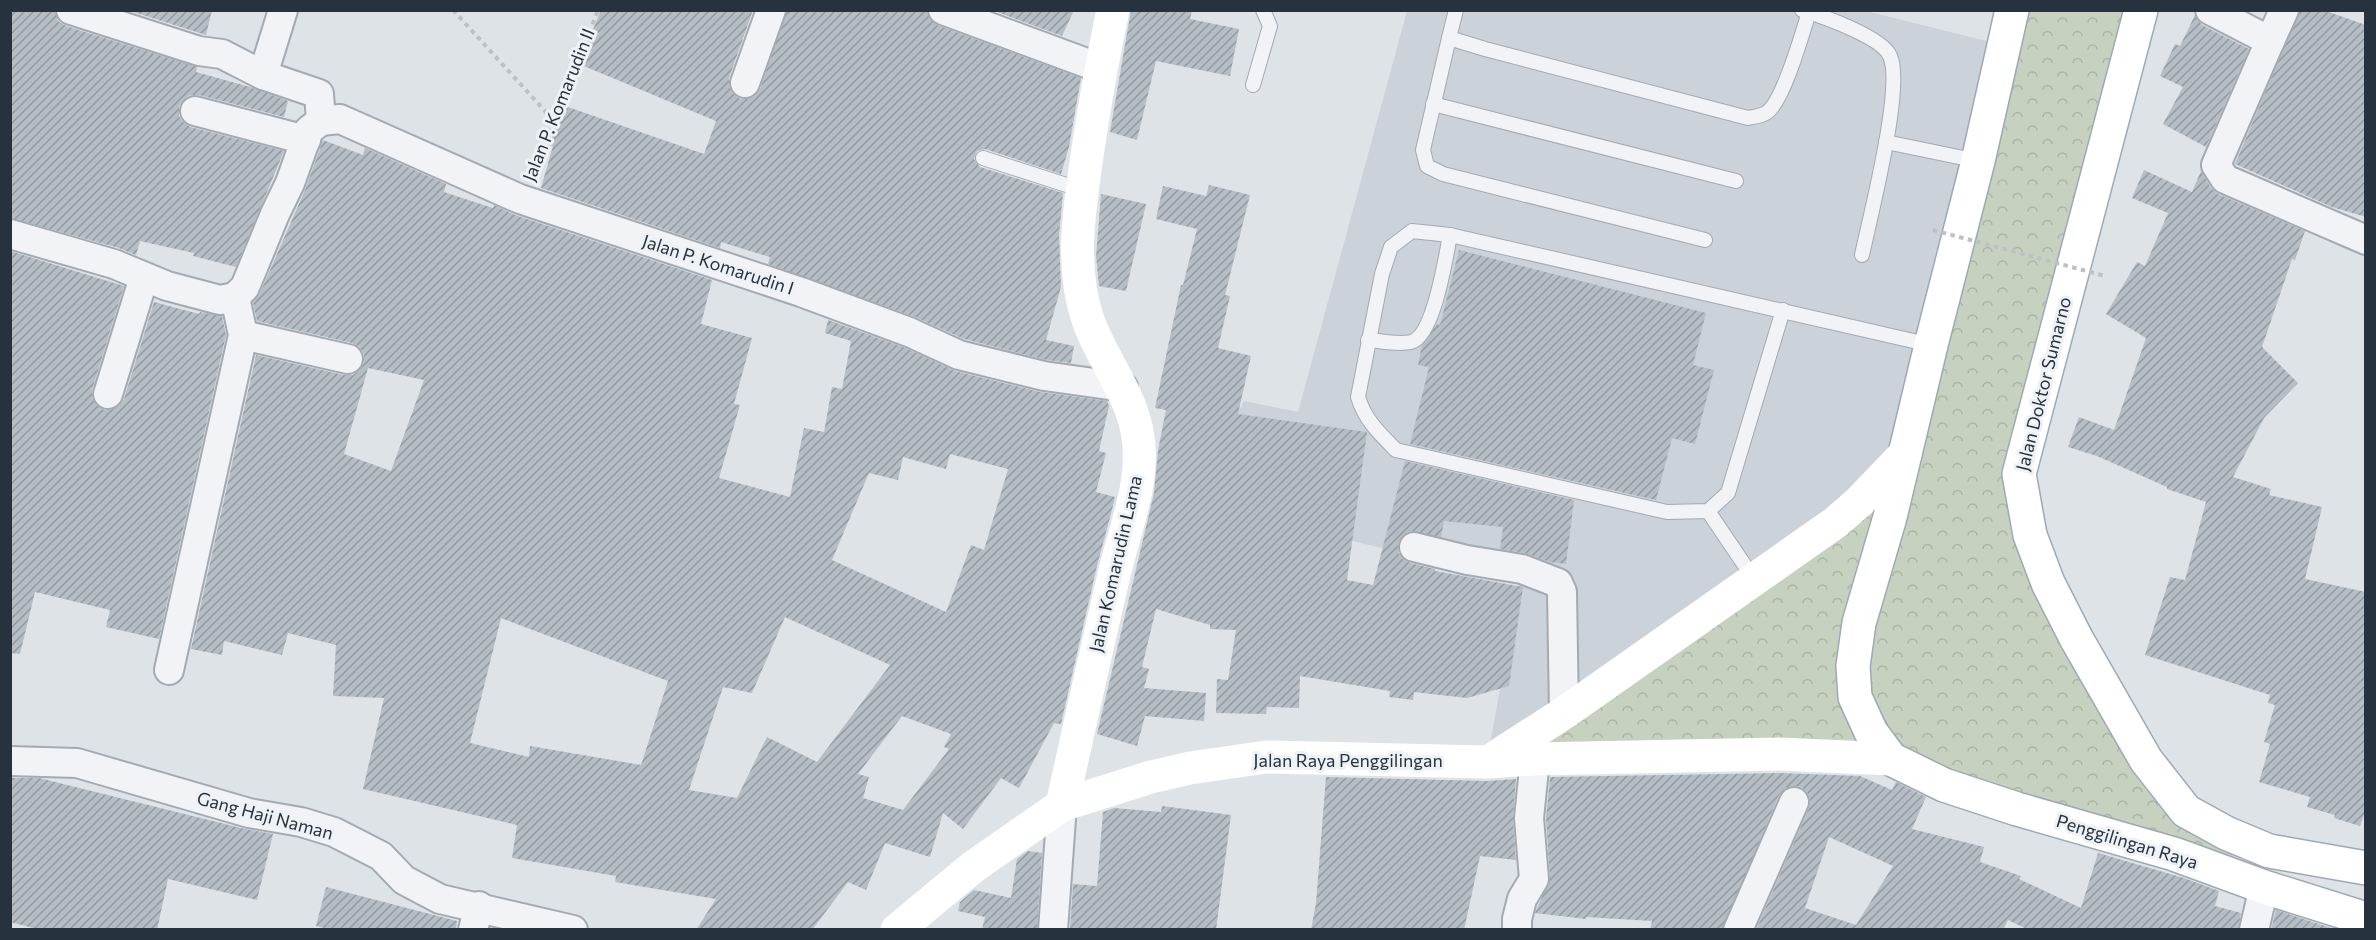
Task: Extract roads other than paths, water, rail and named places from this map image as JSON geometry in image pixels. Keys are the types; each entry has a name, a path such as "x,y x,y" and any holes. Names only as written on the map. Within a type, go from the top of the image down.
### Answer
{"main road":[{"name":"Jalan Komarudin Lama","path":"1062,806 1096,649 1134,499 1138,469 1138,436 1123,387 1088,320 1080,283 1078,258 1082,190 1100,68 1113,10"},
{"path":"1891,759 1871,732 1855,696 1853,666 1859,623 1879,557 1905,454 1930,345 1978,161 2012,10"},
{"name":"Jalan Doktor Sumarno","path":"2141,10 2019,474 2030,535 2048,583 2076,638 2146,760 2187,811 2226,833 2269,850 2366,868"},
{"path":"1487,762 1564,713 1836,522 1859,502 1905,454"},
{"name":"Jalan Raya Penggilingan","path":"897,930 973,867 1019,833 1062,806 1151,777 1190,768 1266,757 1487,762 1780,754 1891,759"},
{"name":"Penggilingan Raya","path":"1891,759 1944,785 2017,809 2174,854 2264,887 2366,919"}],"street":[{"path":"10,234 114,264 167,286 220,300 235,297 245,287 266,233 313,130 319,93 263,75 222,54 200,51 71,10"},
{"path":"263,75 283,10"},
{"path":"745,83 771,10"},
{"path":"943,10 1100,68"},
{"path":"2210,10 2270,41"},
{"path":"2284,10 2216,165 2225,179 2366,240"},
{"name":"Jalan P. Komarudin I","path":"195,111 313,130 340,119 520,199 822,299 909,332 960,355 1044,376 1123,387"},
{"path":"108,394 144,277"},
{"path":"169,670 243,335 235,297"},
{"path":"243,335 348,359"},
{"path":"1414,547 1467,560 1522,569 1558,583 1562,591 1564,713"},
{"path":"1517,930 1522,899 1534,879 1529,818 1535,759"},
{"name":"Gang Haji Naman","path":"10,761 77,763 249,813 301,822 334,832 381,856 404,880 476,918 512,916 573,930"},
{"path":"1738,930 1794,802"},
{"path":"1053,930 1062,806"},
{"path":"2254,930 2264,887"}],"lane":[{"path":"1253,86 1270,26 1263,10"},
{"path":"1456,10 1423,150 1427,166 1443,174 1706,240"},
{"path":"1449,38 1485,50 1748,118 1765,115 1773,107 1791,69 1806,11 1876,41 1890,56 1895,79 1886,142 1862,255"},
{"path":"1433,104 1736,181"},
{"path":"1886,142 1978,161"},
{"path":"983,158 1082,190"},
{"path":"1783,310 1728,493 1708,511 1667,512 1396,450 1370,425 1358,397 1382,274 1391,247 1412,231 1450,235 1783,310 1930,345"},
{"path":"1368,340 1411,342 1420,336 1438,295 1450,235"},
{"path":"1708,511 1754,579"}]}
